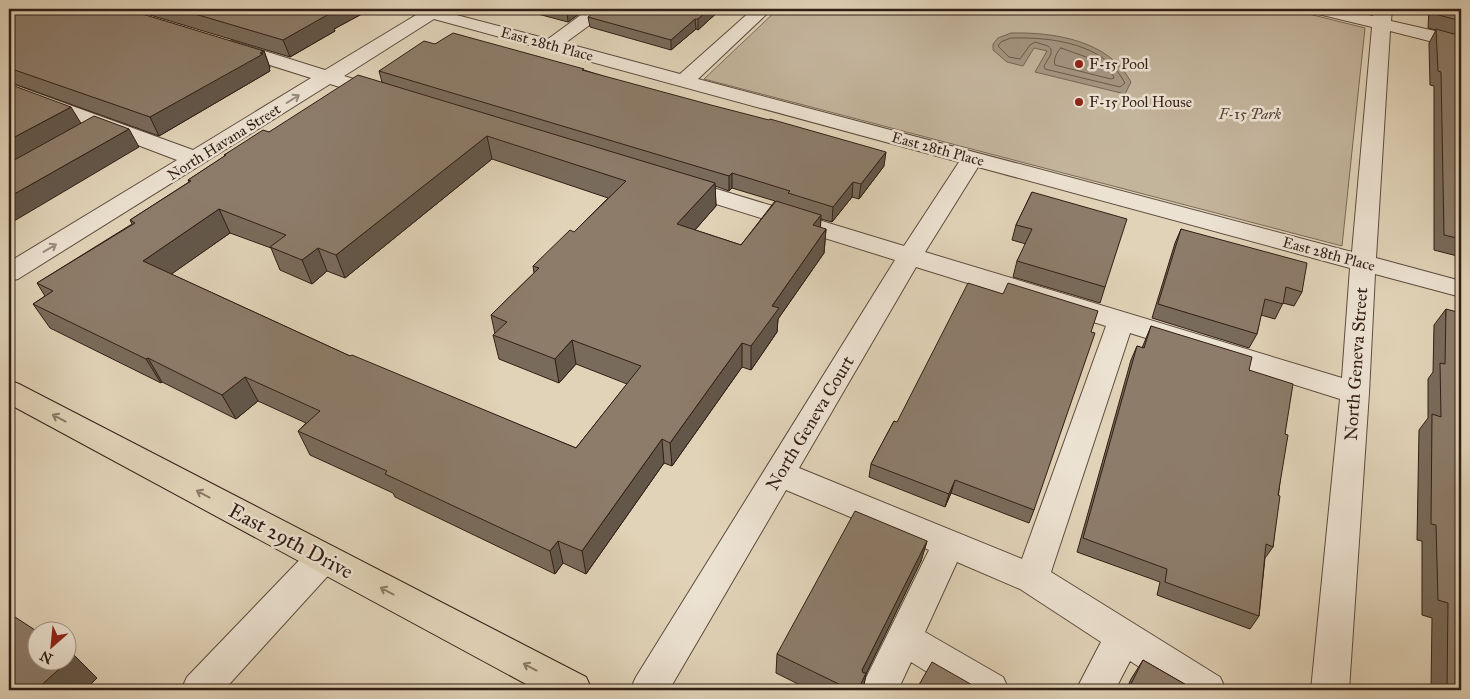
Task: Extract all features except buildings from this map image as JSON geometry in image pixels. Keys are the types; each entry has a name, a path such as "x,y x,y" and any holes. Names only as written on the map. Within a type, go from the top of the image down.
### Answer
{"main road":[{"name":"East 29th Drive","path":"9,391 573,690"}],"street":[{"path":"551,45 600,9"},
{"path":"684,81 763,9"},
{"path":"1320,9 1382,16 1461,43"},
{"name":"East 28th Place","path":"428,10 684,81 1461,289"},
{"name":"North Havana Street","path":"9,273 329,77 428,10"},
{"name":"North Geneva Street","path":"1330,690 1355,393 1382,16"},
{"path":"210,40 404,100"},
{"path":"9,89 196,159"},
{"path":"77,138 103,124"},
{"name":"North Geneva Court","path":"649,690 910,256 972,158"},
{"path":"656,178 1355,393"},
{"path":"1032,578 1121,320"},
{"path":"780,474 1032,578 1207,690"},
{"path":"879,690 949,544"},
{"path":"200,690 323,558"},
{"path":"1095,690 1123,637"},
{"path":"904,639 990,690"}],"green space":[{"name":"F-15 Park","path":"778,9 1289,9 1365,28 1342,246 704,79"}],"water":[{"name":"F-15 Pool","path":"1011,33 1044,34 1078,41 1109,56 1131,82 1125,94 1035,72 1047,51 1034,48 1023,66 1007,62 993,50 993,44 998,38"}],"place":[{"name":"F-15 Pool","path":"1079,64"},
{"name":"F-15 Pool House","path":"1079,102"}]}
